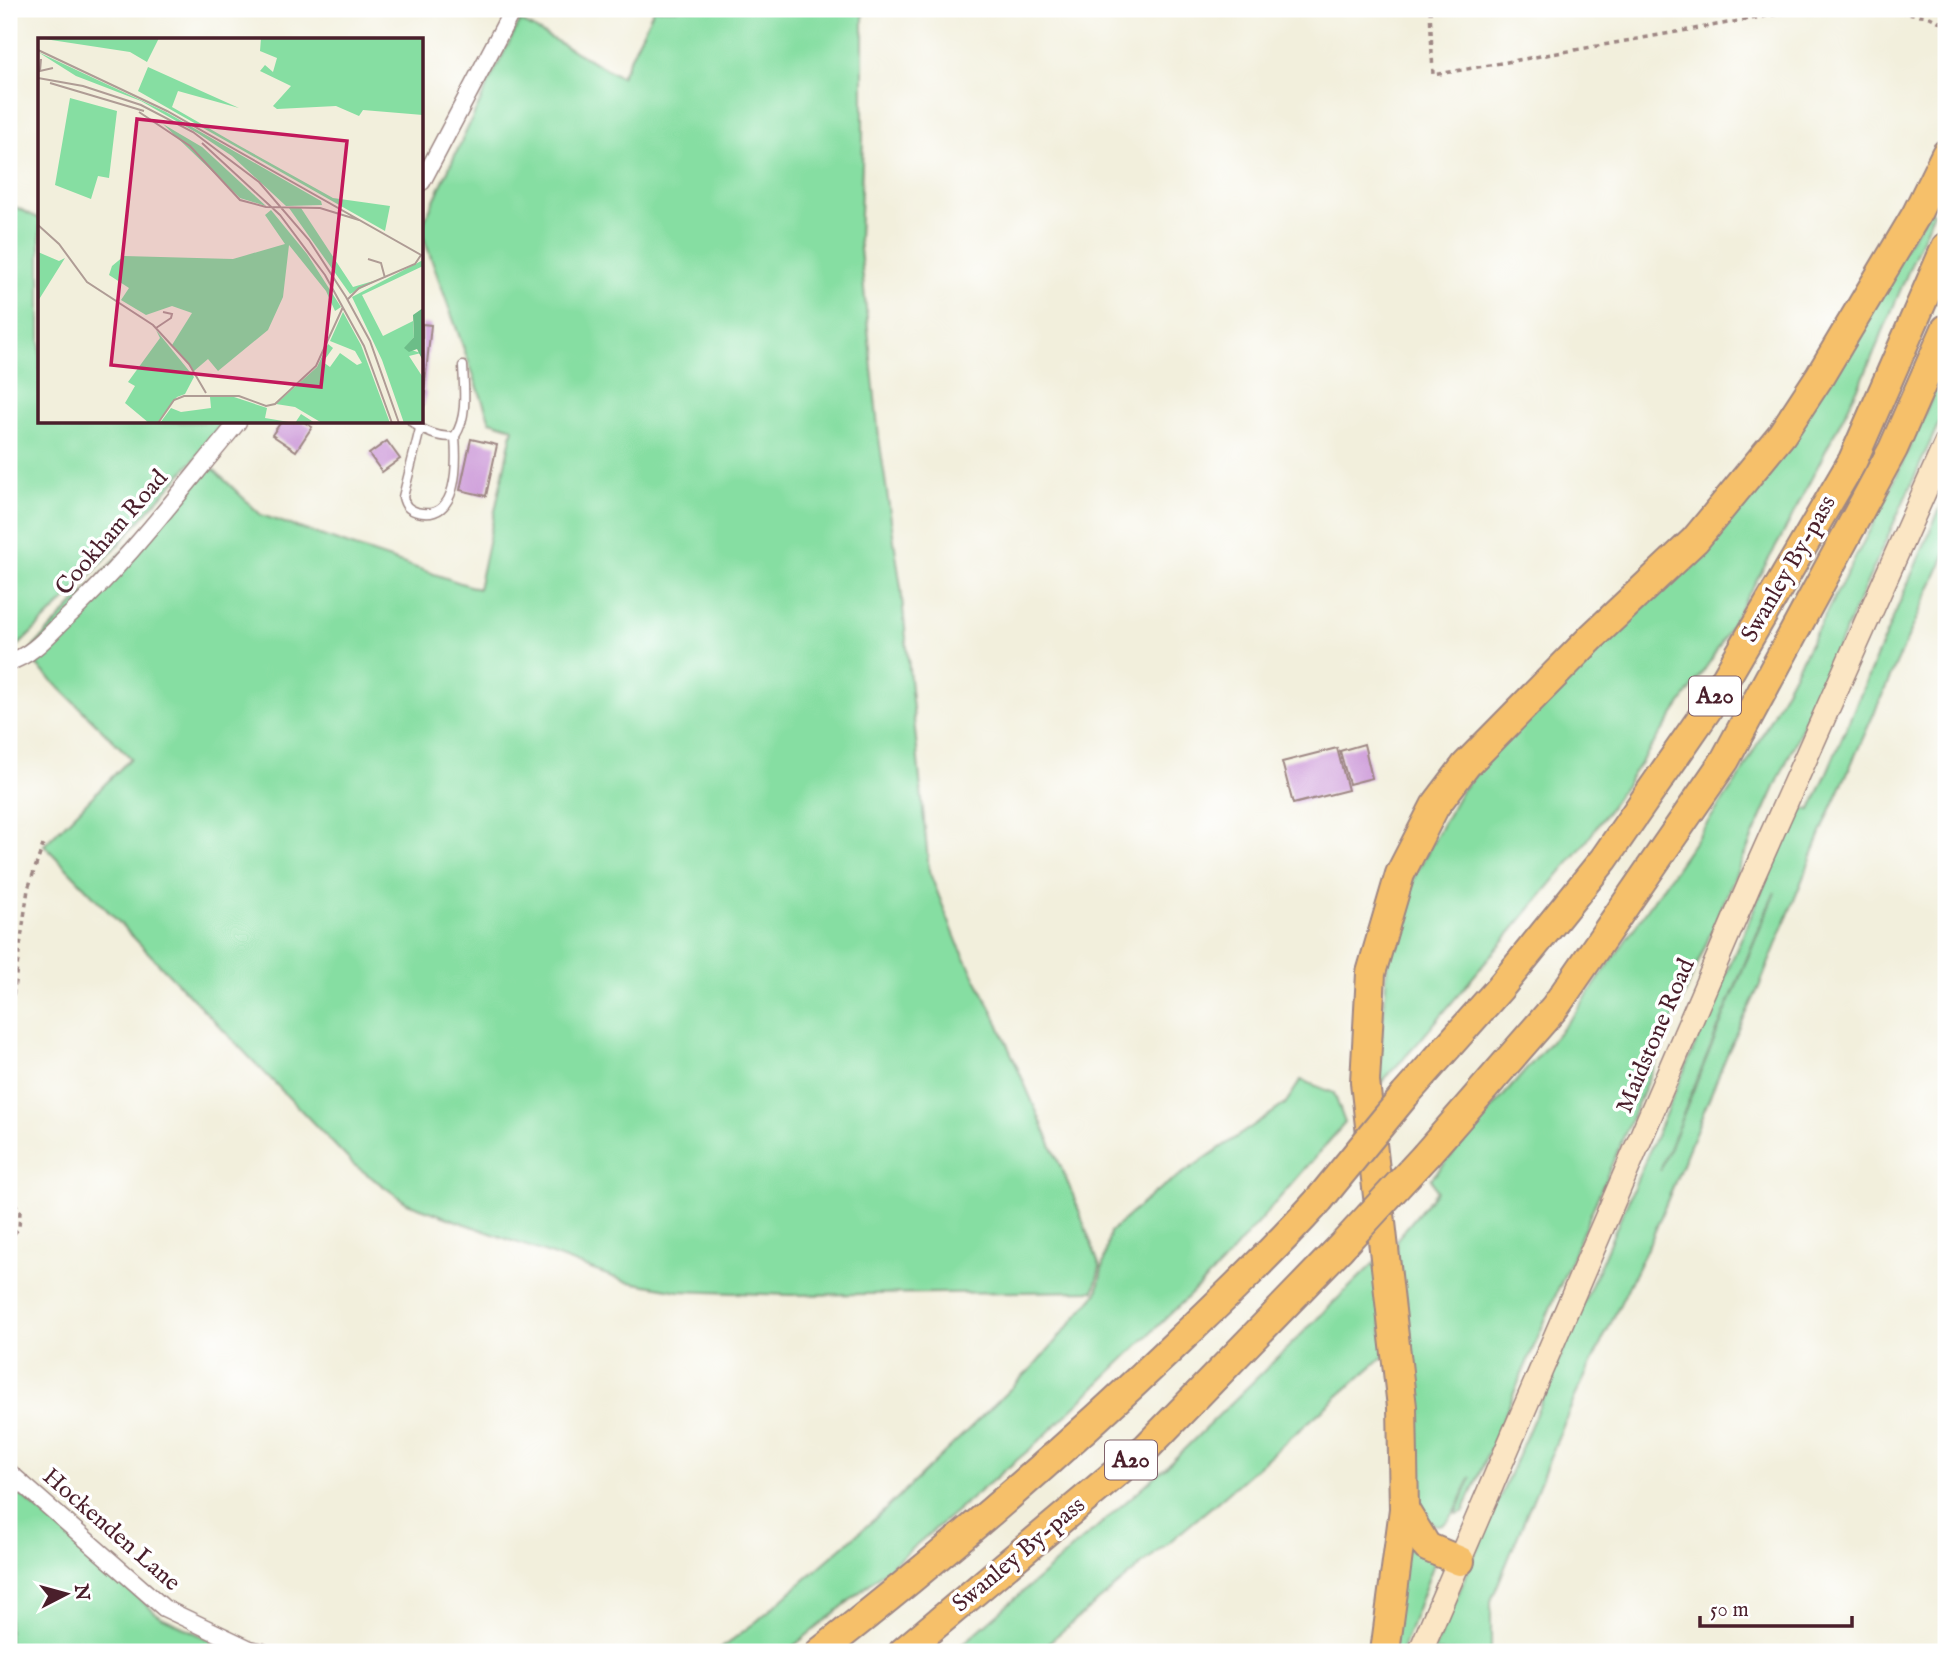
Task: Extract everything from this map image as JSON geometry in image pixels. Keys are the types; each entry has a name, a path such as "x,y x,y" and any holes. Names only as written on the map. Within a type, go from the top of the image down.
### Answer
{"highway":[{"path":"1385,1652 1404,1509 1402,1407 1365,1082 1371,973 1400,874 1435,806 1466,765 1592,637 1695,540 1782,434 1820,376 1916,215 1946,154"},
{"name":"Swanley By-pass","path":"820,1652 883,1603 1094,1422 1278,1246 1405,1095 1499,989 1604,859 1707,710 1853,460 1946,247"},
{"name":"Swanley By-pass","path":"903,1652 1147,1447 1340,1248 1426,1155 1555,1007 1725,760 1892,449 1946,329"},
{"path":"1404,1509 1427,1546 1460,1561"}],"main road":[{"name":"Maidstone Road","path":"1420,1652 1750,883 1946,443"}],"street":[{"path":"424,178 513,9"},
{"name":"Cookham Road","path":"9,662 33,650 74,611 125,556 236,424"},
{"name":"Hockenden Lane","path":"9,1472 164,1608 250,1649 263,1652"}],"lane":[{"path":"420,429 403,497 409,509 422,513 434,512 442,509 447,502 455,474 455,436 461,423 465,393 463,366"},
{"path":"414,424 420,429 449,438 455,436"}],"path":[{"path":"1430,9 1433,75 1807,9"},
{"path":"1880,9 1928,16 1946,25"},
{"path":"9,1025 28,889 43,845"},
{"path":"9,1194 20,1211 19,1228 9,1239"}],"green space":[{"path":"654,9 863,9 863,140 859,239 879,438 901,588 929,871 958,944 994,1014 1073,1195 1100,1267 1094,1291 790,1295 679,1291 624,1281 407,1203 353,1164 44,845 131,758 26,655 206,462 261,515 478,589 513,428 490,421 424,239 424,222 520,21 621,77"},
{"path":"9,204 38,218 38,424 226,424 90,576 19,645 9,648"},
{"path":"1930,210 1933,213 1864,376 1782,536 1711,660 1587,841 1417,1044 1379,1085 1387,966 1415,875 1461,791 1526,717 1703,548"},
{"path":"1946,367 1946,407 1736,874 1463,1512 1456,1514 1471,1477 1451,1517 1437,1525 1428,1521 1418,1509 1396,1240 1437,1191 1431,1179 1573,1016 1742,773 1885,501"},
{"path":"1946,494 1946,553 1828,816 1759,987 1728,1052 1652,1238 1575,1397 1491,1601 1491,1652 1433,1652 1798,807 1811,810","holes":["1775,892 1660,1171 1765,914"]},
{"path":"1301,1080 1334,1093 1345,1123 1221,1265 1036,1444 786,1652 716,1652 757,1621 885,1510 1036,1364 1097,1293 1110,1232 1154,1193 1285,1104"},
{"path":"1375,1262 1385,1355 1216,1503 1037,1652 954,1652 1167,1466"},
{"path":"9,1484 159,1616 236,1652 9,1652"},
{"path":"1403,1546 1436,1558 1401,1652 1388,1652"}],"building":[{"path":"424,324 431,325 424,392"},
{"path":"280,424 307,424 312,427 296,451 272,435"},
{"path":"471,439 497,445 486,496 460,490"},
{"path":"387,441 400,459 382,472 369,454"},
{"path":"1364,744 1372,778 1349,784 1340,751"},
{"path":"1337,748 1348,790 1293,804 1282,762"}]}
